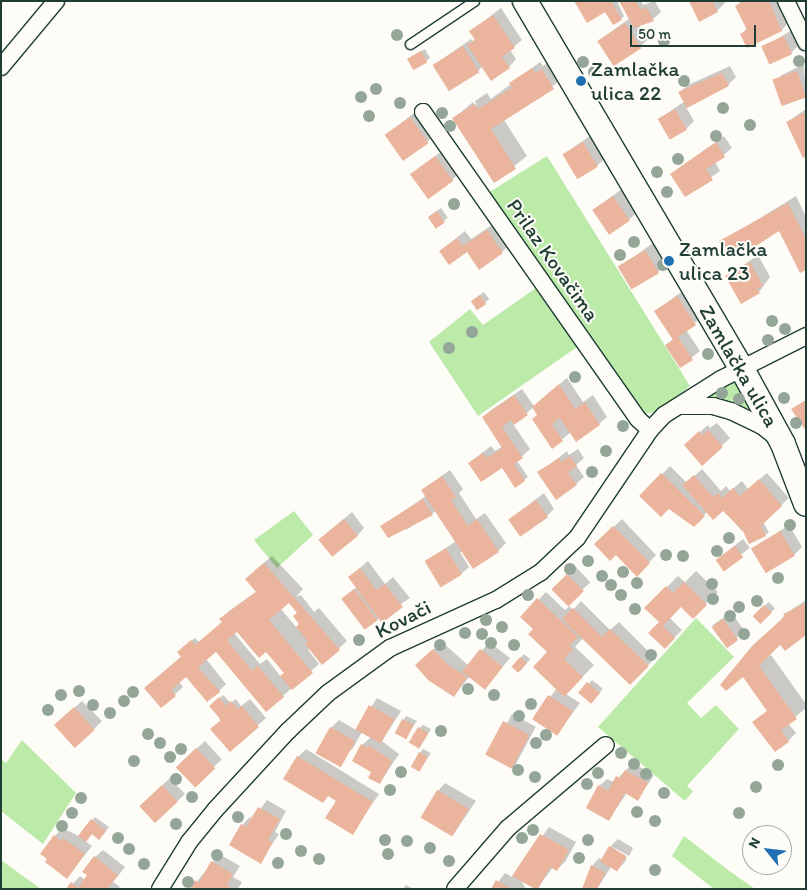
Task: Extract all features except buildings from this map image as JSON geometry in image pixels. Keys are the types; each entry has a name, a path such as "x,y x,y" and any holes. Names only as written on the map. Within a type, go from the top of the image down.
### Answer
{"street":[{"path":"1,67 56,1"},
{"name":"Zamlačka ulica","path":"525,1 742,369 783,444 806,504"},
{"path":"786,1 806,42"},
{"name":"Prilaz Kovačima","path":"423,112 638,419 650,430"},
{"name":"Kovači","path":"160,889 189,842 215,810 282,737 328,693 390,648 505,595 558,559 577,538 650,430 677,406 742,369 806,336"},
{"path":"677,406 714,406 731,411 762,426 783,444"},
{"path":"455,889 508,828 606,744"}],"lane":[{"path":"410,44 474,1"}],"green space":[{"path":"547,156 690,386 661,411 643,414 488,193"},
{"path":"539,286 580,345 478,416 429,342 470,309 483,325"},
{"path":"737,378 754,411 733,403 702,398"},
{"path":"294,511 313,535 277,568 254,540"},
{"path":"696,618 734,657 687,703 701,718 716,705 739,729 687,786 693,791 685,801 598,727"},
{"path":"22,740 76,793 43,844 1,811 1,759 6,763"},
{"path":"684,836 755,889 714,889 672,856"},
{"path":"1,860 23,876 41,889 1,888"}],"place":[{"name":"Zamlačka ulica 22","path":"581,81"},
{"name":"Zamlačka ulica 23","path":"669,261"}]}
